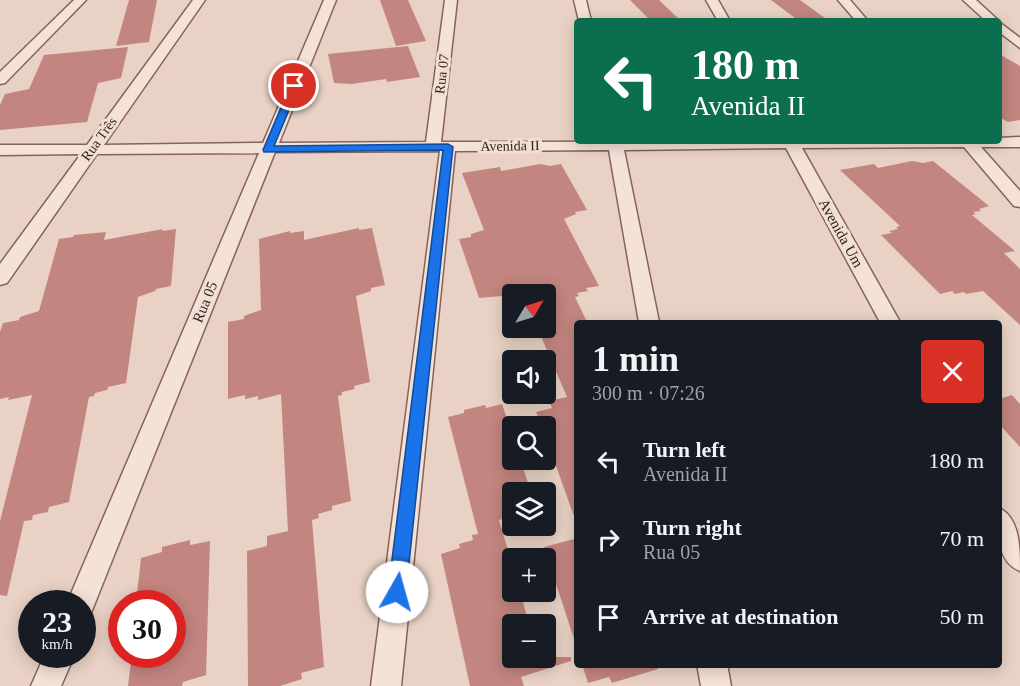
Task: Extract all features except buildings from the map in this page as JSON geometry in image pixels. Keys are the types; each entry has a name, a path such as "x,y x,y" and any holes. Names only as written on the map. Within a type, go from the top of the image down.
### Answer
{"street":[{"path":"0,80 80,0"},
{"name":"Rua Três","path":"0,278 199,0"},
{"name":"Rua 05","path":"86,590 330,0"},
{"name":"Rua 07","path":"386,686 440,147 451,0"},
{"path":"580,0 584,18"},
{"path":"712,0 722,18"},
{"path":"844,0 859,18"},
{"path":"969,0 990,18"},
{"path":"1002,29 1020,44"},
{"name":"Avenida II","path":"1002,142 1020,142"},
{"name":"Avenida II","path":"0,150 268,150 574,144"},
{"path":"616,144 649,320"},
{"name":"Avenida Um","path":"792,144 889,320"},
{"path":"970,144 1020,202"},
{"path":"1002,525 1020,558"},
{"path":"46,686 54,668"},
{"path":"713,668 716,686"}],"route":[{"path":"294,86 268,150 448,147 397,592"}]}
